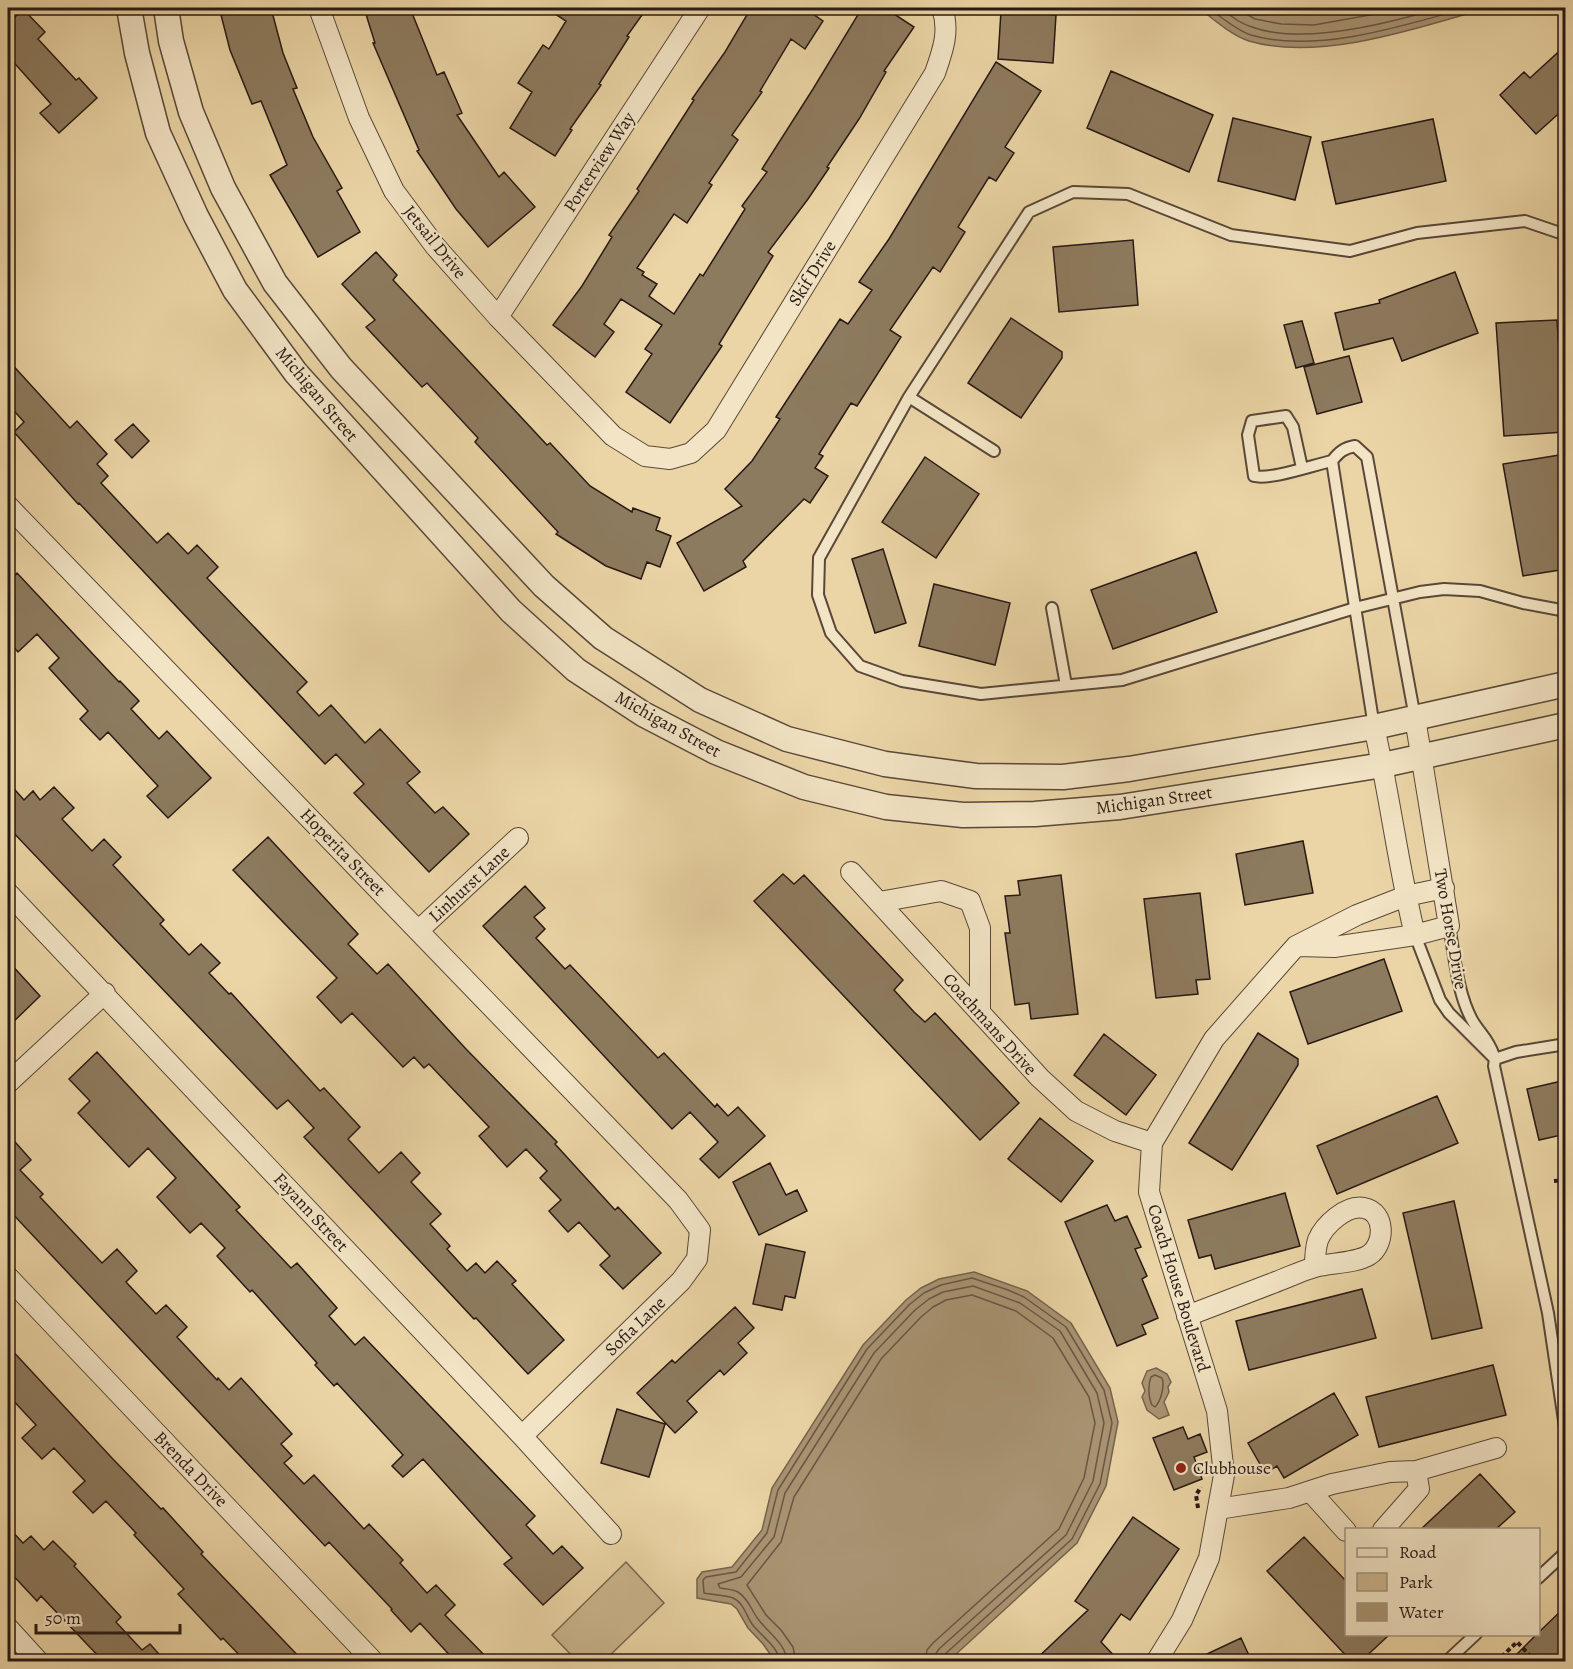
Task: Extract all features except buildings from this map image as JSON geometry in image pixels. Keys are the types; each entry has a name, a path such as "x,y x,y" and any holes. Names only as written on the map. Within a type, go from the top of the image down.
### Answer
{"street":[{"name":"Michigan Street","path":"129,8 136,53 158,133 196,216 242,299 296,373 511,611 576,670 643,714 716,752 804,787 885,807 963,815 1035,814 1120,807 1383,765 1566,726"},
{"name":"Michigan Street","path":"166,8 171,41 191,112 223,188 275,283 340,368 544,586 603,638 700,700 787,740 885,764 976,776 1063,777 1107,772 1374,727 1566,684"},
{"name":"Jetsail Drive","path":"320,8 359,118 394,191 435,246 498,317 613,436"},
{"name":"Porterview Way","path":"498,317 700,8"},
{"name":"Skif Drive","path":"613,436 645,456 670,459 691,453 716,430 935,73 946,42 945,16 942,8"},
{"name":"Hoperita Street","path":"10,514 419,930 678,1200"},
{"name":"Two Horse Drive","path":"1415,718 1449,926"},
{"name":"Two Horse Drive","path":"1374,727 1415,934"},
{"name":"Linhurst Lane","path":"419,930 518,838"},
{"name":"Coachmans Drive","path":"851,872 1040,1078 1076,1111 1115,1131 1152,1143"},
{"name":"Coach House Boulevard","path":"1156,1661 1182,1620 1209,1558 1224,1474 1217,1411 1149,1192 1152,1143 1214,1038 1296,946 1357,915 1406,896 1444,888"},
{"path":"879,902 941,891 970,901 980,928 980,1013"},
{"name":"Fayann Street","path":"8,893 522,1436 611,1534"},
{"path":"1296,946 1334,947 1449,926"},
{"path":"8,1083 105,993"},
{"name":"Sofia Lane","path":"522,1436 681,1281 697,1259 700,1230 678,1200"},
{"path":"1187,1316 1315,1267"},
{"name":"Brenda Drive","path":"8,1277 374,1662"},
{"path":"1218,1509 1289,1498 1332,1484 1390,1472 1416,1472 1496,1448"},
{"path":"1385,1528 1419,1489 1416,1472"},
{"path":"1310,1491 1345,1529"},
{"path":"8,1628 39,1662"}],"lane":[{"path":"1566,235 1525,221 1417,234 1350,251 1231,235 1128,194 1073,192 1029,212 909,397 819,558 818,595 831,633 860,666 902,681 981,694 1122,680 1354,608 1420,592 1444,589 1480,591 1566,612"},
{"path":"909,397 994,451"},
{"path":"1302,468 1293,427 1286,416 1252,421 1248,435 1254,476 1261,478 1332,461 1346,447 1355,446 1367,457 1415,718"},
{"path":"1332,461 1374,727"},
{"path":"1052,608 1066,685"},
{"name":"Two Horse Drive","path":"1449,926 1461,991 1473,1021 1488,1041 1495,1059"},
{"name":"Two Horse Drive","path":"1415,934 1440,1000 1449,1013 1495,1059"},
{"path":"1566,1044 1516,1052 1495,1059 1494,1066 1548,1313 1566,1434"},
{"path":"1540,1577 1566,1552"},
{"path":"1446,1662 1475,1636"}],"path":[{"path":"1554,1181 1566,1180"},
{"path":"1496,1662 1517,1642 1536,1662"}],"green space":[{"path":"626,1562 664,1603 604,1661 577,1661 552,1635"}],"water":[{"path":"1199,8 1487,8 1400,33 1337,45 1306,48 1249,41 1229,31"},
{"path":"974,1272 1027,1291 1071,1323 1110,1388 1118,1422 1106,1486 1077,1543 954,1656 944,1661 775,1661 731,1604 697,1598 697,1579 702,1572 732,1567 762,1530 772,1488 863,1345 906,1300 921,1288 939,1279"},
{"path":"1156,1368 1167,1374 1171,1382 1164,1402 1169,1415 1159,1419 1147,1410 1142,1397 1145,1391 1142,1383 1147,1371"}],"place":[{"name":"Clubhouse","path":"1181,1468"}]}
